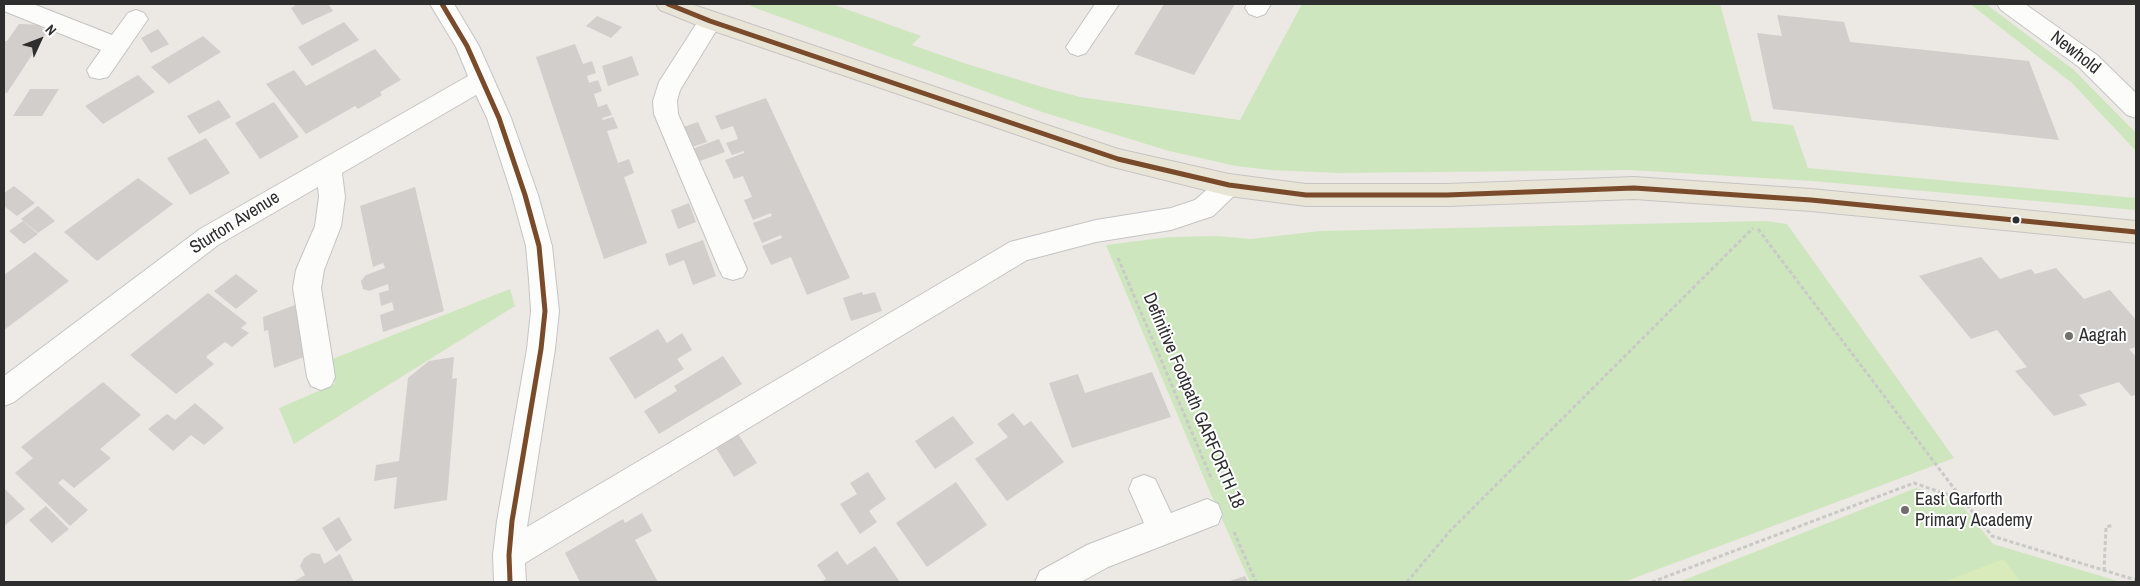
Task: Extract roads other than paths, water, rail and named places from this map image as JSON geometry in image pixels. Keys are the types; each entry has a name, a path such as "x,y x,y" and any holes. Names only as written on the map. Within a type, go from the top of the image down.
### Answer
{"main road":[{"path":"668,4 710,21 1118,159 1229,184 1306,195 1447,195 1634,188 1811,200 2136,232"}],"street":[{"path":"10,4 116,46"},
{"path":"442,4 467,46 499,118 525,195 538,246 545,311 541,349 512,521 508,575"},
{"path":"1078,47 1107,4"},
{"name":"Newhold","path":"2009,4 2088,61 2136,108"},
{"path":"99,70 136,18"},
{"path":"710,21 668,89 665,101 666,114 733,269"},
{"name":"Sturton Avenue","path":"4,393 209,237 483,79"},
{"path":"321,377 307,288 310,270 328,226 332,197 328,167"},
{"path":"508,575 1020,250 1109,229 1171,219 1204,208 1229,184"},
{"path":"1144,489 1163,530"},
{"path":"1051,582 1098,556 1218,509"}],"place":[{"name":"Aagrah","path":"2069,336"},
{"name":"East Garforth Primary Academy","path":"1905,510"}]}
